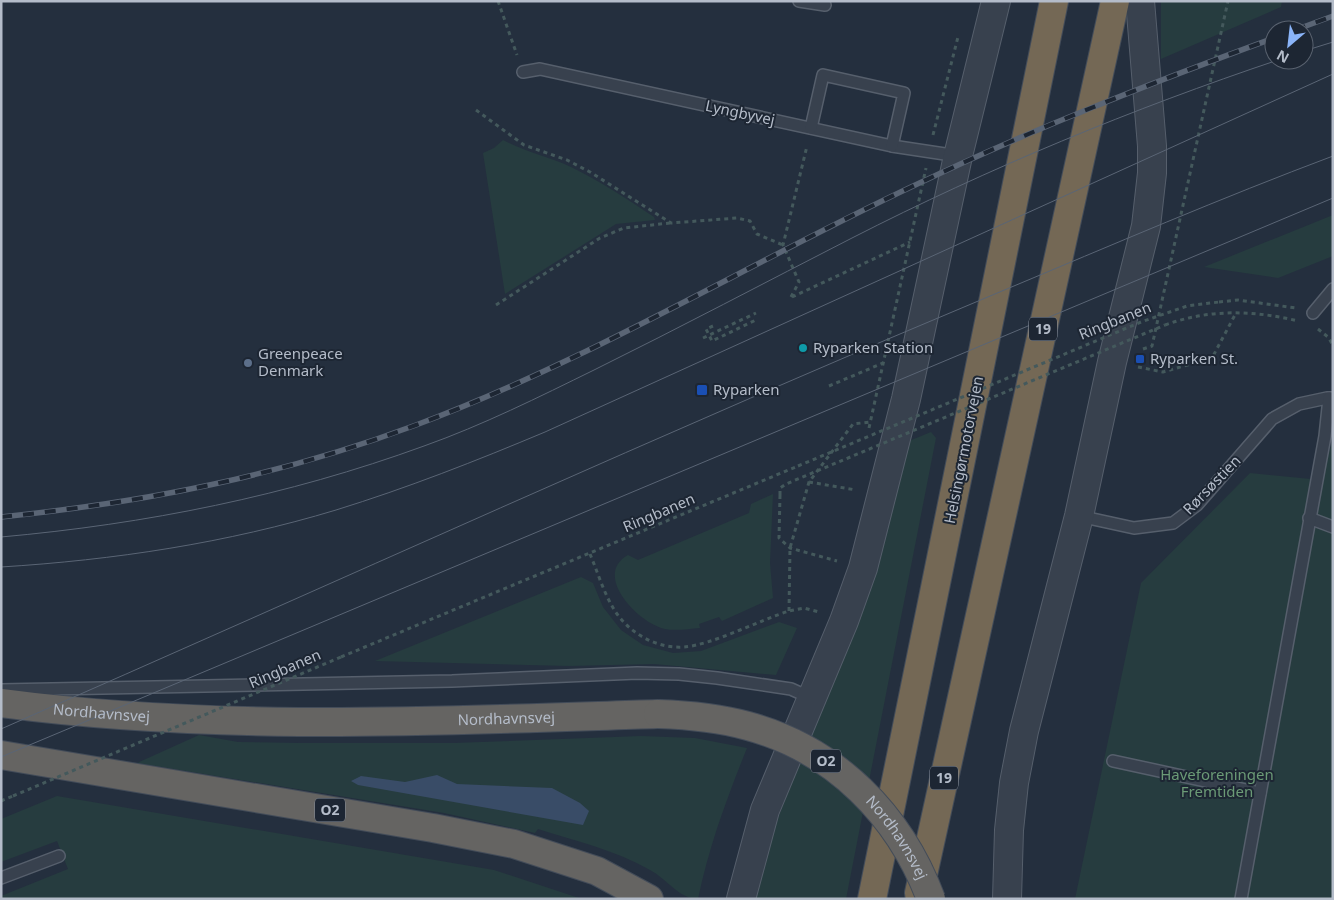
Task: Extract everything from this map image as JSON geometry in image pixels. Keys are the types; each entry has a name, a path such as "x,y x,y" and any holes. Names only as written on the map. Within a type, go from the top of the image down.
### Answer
{"highway":[{"name":"Helsingørmotorvejen","path":"872,899 1054,1"},
{"name":"19","path":"918,899 1115,1"},
{"name":"Nordhavnsvej","path":"1,703 144,717 311,724 400,723 658,714 696,716 748,726 773,734 821,758 863,791 898,832 912,854 931,899"},
{"name":"O2","path":"1,756 433,828 514,844 597,872 649,899"}],"street":[{"path":"741,899 765,810 844,621 862,568 906,399 958,156 996,1"},
{"path":"1007,899 1009,830 1014,783 1024,730 1079,516 1112,362 1146,226 1152,173 1152,146 1140,1"}],"lane":[{"path":"799,1 825,5"},
{"name":"Lyngbyvej","path":"523,72 540,69 892,146 958,156"},
{"path":"811,128 823,75 904,93 892,146"},
{"path":"1313,313 1333,289"},
{"name":"Rørsøstien","path":"1079,516 1134,528 1173,523 1197,505 1272,419 1299,404 1331,398 1241,899"},
{"path":"1309,518 1333,527"},
{"path":"1,690 452,681 637,673 679,674 717,678 791,689 811,698"},
{"path":"1113,761 1260,792"},
{"path":"1,878 59,856"}],"path":[{"path":"498,1 523,72"},
{"path":"1112,362 1152,346 1228,1"},
{"path":"863,459 929,152 960,29"},
{"path":"476,110 524,145 567,160 590,172 671,223"},
{"path":"811,128 783,245 799,282 791,297 910,242"},
{"path":"496,306 600,238 624,228 671,223 744,220 750,221 757,234 783,245"},
{"name":"Ringbanen","path":"1,801 1148,319 1187,306 1219,302 1253,302 1282,305 1313,313"},
{"path":"838,562 790,548 779,538 780,488 1165,325 1188,317 1217,312 1275,316 1303,323"},
{"path":"1163,372 1212,358 1236,313"},
{"path":"703,338 756,314"},
{"path":"713,326 706,329 712,341 758,319"},
{"path":"1313,327 1328,337 1333,345"},
{"path":"830,386 883,363"},
{"path":"789,611 790,548 809,482 853,424 870,422"},
{"path":"809,482 856,488 854,498"},
{"path":"836,568 840,553"},
{"path":"590,554 615,611 632,629 653,642 683,647 701,643 789,611 804,608 822,613"}],"green space":[{"path":"1161,1 1282,1 1281,7 1161,59"},
{"path":"503,140 582,172 654,217 655,220 616,224 505,294 483,153 494,148"},
{"path":"1333,215 1333,256 1278,278 1204,267"},
{"path":"931,432 936,438 846,899 754,899 760,868 781,810 879,557 909,441"},
{"name":"Haveforeningen Fremtiden","path":"1333,439 1333,899 1075,899 1141,583 1250,473 1321,480"},
{"path":"773,494 770,563 773,598 722,621 719,617 699,624 700,628 673,630 654,625 643,618 623,597 617,586 615,574 618,564 628,555 638,560 749,513 751,504"},
{"path":"581,577 593,583 603,607 621,630 643,645 673,653 701,651 779,622 797,628 776,675 654,664 569,666 375,661"},
{"path":"199,735 238,742 300,743 454,743 641,736 695,738 747,748 719,822 707,860 698,899 685,896 656,874 637,863 595,846 538,829 535,833 444,813 137,763"},
{"path":"57,796 494,870 582,899 1,899 1,896 68,869 57,841 1,862 1,819"}],"water":[{"path":"437,775 457,784 552,788 580,803 589,811 583,825 358,785 351,781 361,776 405,782"}],"tram line":[{"path":"1314,48 1333,42"},
{"path":"1,537 109,524 216,505 268,493 372,464 446,438 573,380 904,212 1008,164 1115,119 1264,65"},
{"path":"1,567 128,555 254,532 363,502 467,464 545,432 1333,74"},
{"path":"1,729 876,344 1167,222 1333,156"},
{"path":"1,757 1333,198"}],"railway":[{"path":"1314,23 1333,16"},
{"path":"1,517 160,495 263,473 314,459 416,425 480,400 543,372 849,217 956,166 1091,108 1264,42"}],"place":[{"name":"Ryparken Station","path":"803,348"},
{"name":"Ryparken St.","path":"1140,359"},
{"name":"Greenpeace Denmark","path":"248,363"},
{"name":"Ryparken","path":"702,390"}]}
